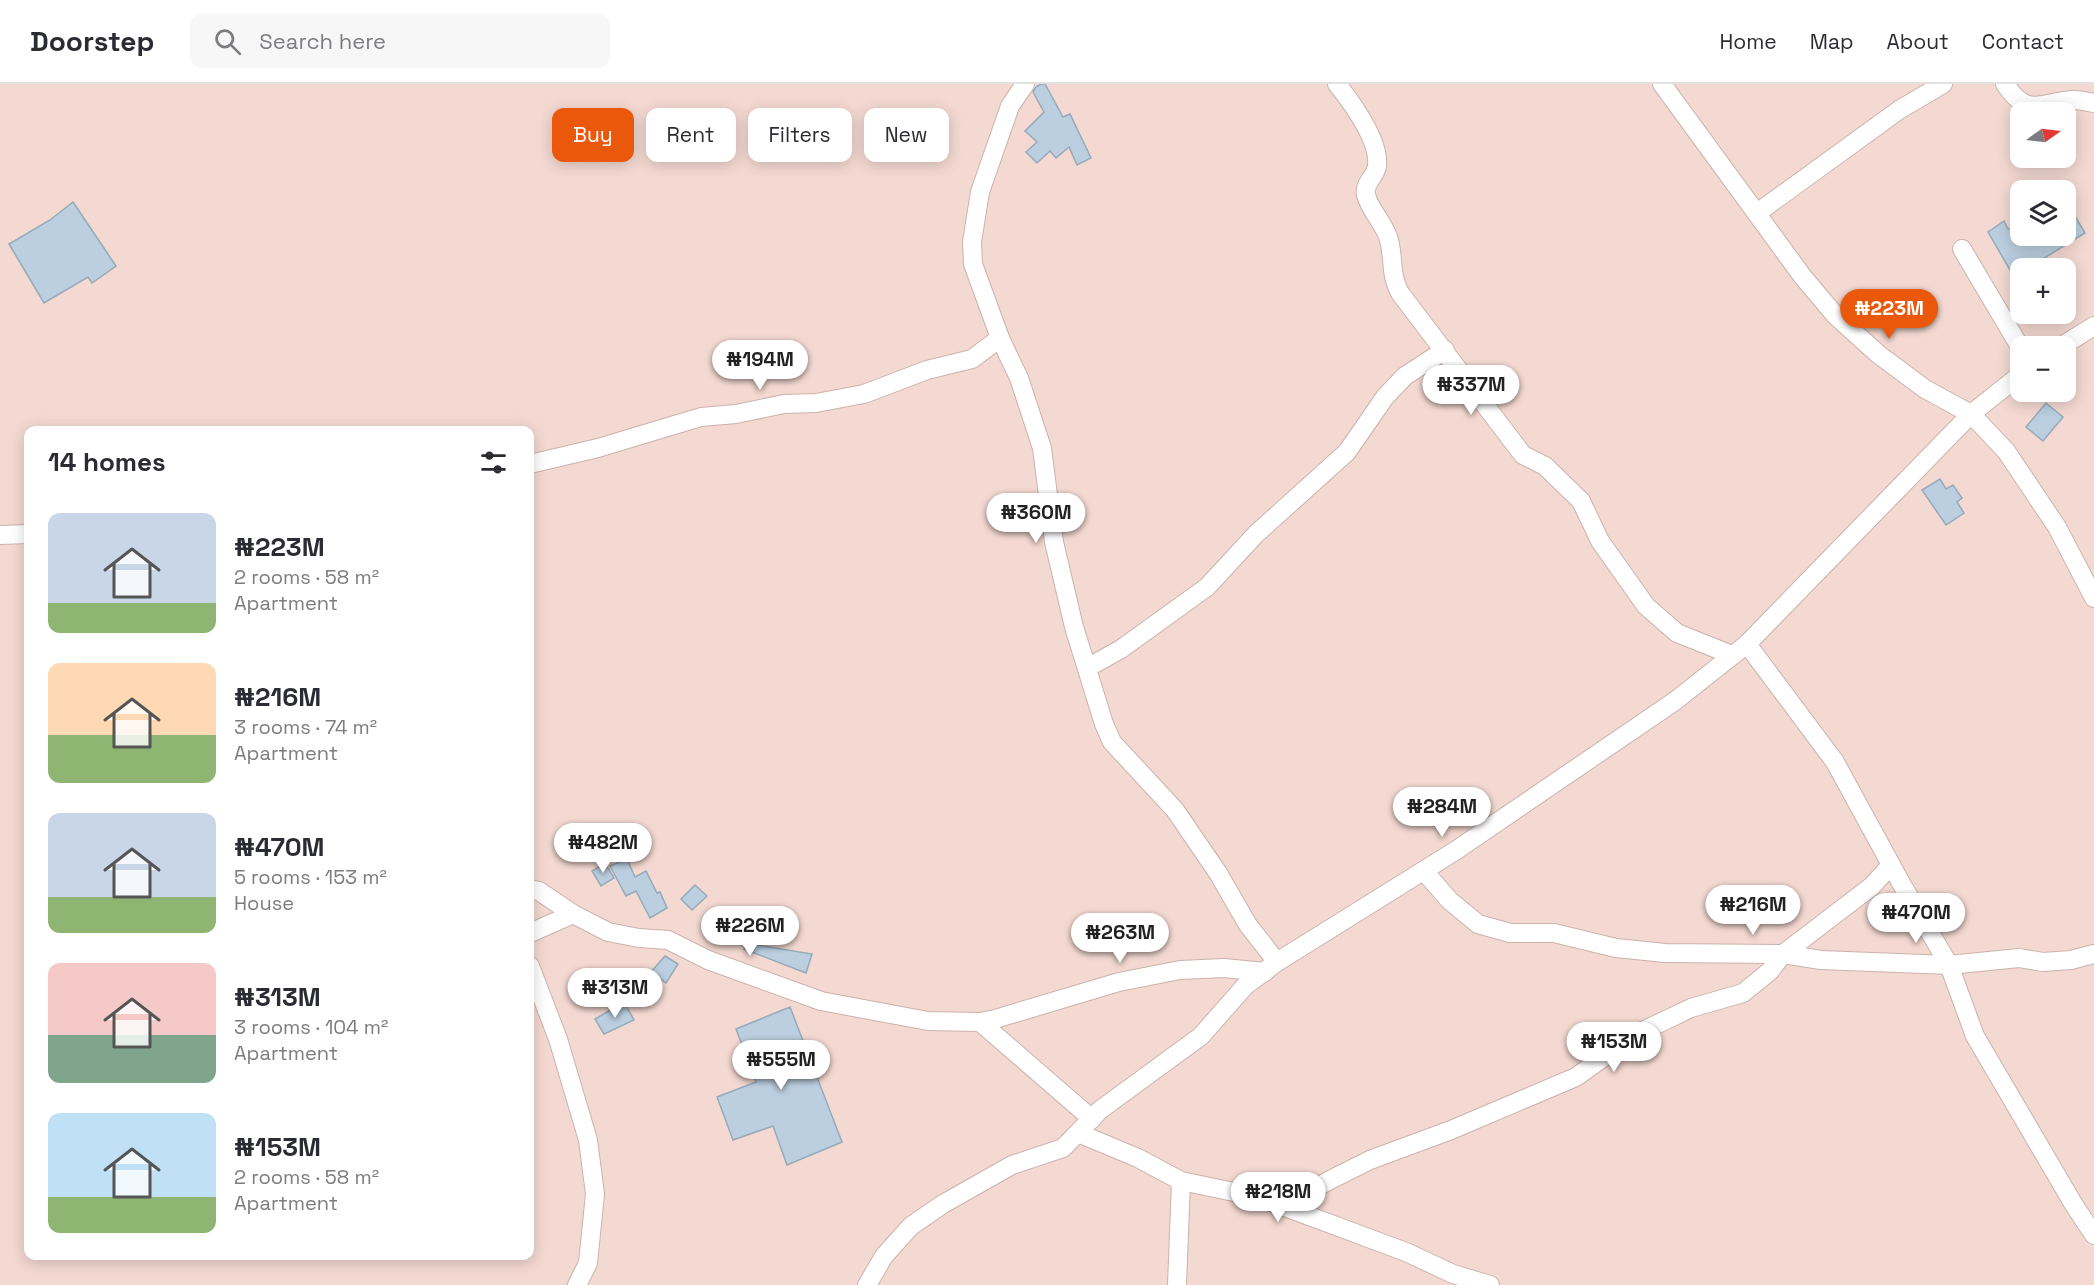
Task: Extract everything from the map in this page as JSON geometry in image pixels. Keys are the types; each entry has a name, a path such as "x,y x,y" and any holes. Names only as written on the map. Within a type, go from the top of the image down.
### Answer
{"street":[{"path":"1025,84 1010,106 981,192 972,242 973,264 1000,338 1018,378 1042,448 1054,542 1074,627 1104,724 1112,742 1175,810 1218,873 1271,967"},
{"path":"1336,84 1353,104 1374,148 1377,159 1376,173 1366,186 1366,195 1390,241 1394,282 1523,455 1545,466 1581,501 1600,541 1646,606 1677,633 1732,656"},
{"path":"1662,84 1803,277 1835,315 1878,354 1925,389 1971,414 2006,451 2087,568 2094,598"},
{"path":"1756,213 1899,110 1943,84"},
{"path":"2005,84 2015,99 2036,107 2076,100 2094,103"},
{"path":"1962,249 2013,336"},
{"path":"2076,337 2094,326"},
{"path":"534,463 598,448 701,417 736,414 784,404 816,403 864,394 927,370 972,359 1000,338"},
{"path":"1087,668 1121,650 1207,587 1264,527 1347,452 1379,405 1405,376 1445,350"},
{"path":"867,1285 884,1256 910,1227 943,1204 1012,1165 1063,1148 1100,1110 1201,1036 1245,986 1271,967 1424,871 1675,700 1732,656 1971,414 2010,383"},
{"path":"0,535 24,538"},
{"path":"1746,644 1835,762 1949,965 1975,1036 2094,1235"},
{"path":"1284,1206 1370,1160 1450,1130 1576,1077 1636,1034 1691,1008 1743,993 1770,971 1783,954 1815,927 1872,886 1892,865"},
{"path":"1424,871 1449,900 1478,924 1509,933 1554,933 1616,948 1665,953 1783,954 1821,960 1949,965 2019,958 2052,962 2094,954"},
{"path":"534,890 608,932 639,938 668,940 708,960 821,1001 928,1022 980,1022 1119,982 1180,970 1271,967"},
{"path":"534,931 573,914"},
{"path":"534,976 558,1039 588,1140 595,1194 588,1263 577,1285"},
{"path":"980,1022 1092,1119"},
{"path":"1078,1133 1138,1158 1181,1181 1258,1197 1396,1248 1453,1274 1490,1285"},
{"path":"1177,1285 1181,1181"}],"building":[{"path":"1041,84 1045,84 1063,117 1070,114 1091,158 1077,165 1069,147 1056,158 1050,151 1037,163 1026,152 1037,142 1025,131 1044,112 1033,92"},
{"path":"73,202 116,266 92,283 88,277 44,303 9,244 50,220"},
{"path":"2076,218 2085,233 2076,239"},
{"path":"2004,221 2008,229 2010,228 2010,246 2064,246 2044,258 2010,258 2010,270 1988,232"},
{"path":"2046,403 2063,417 2043,441 2026,427"},
{"path":"1940,479 1946,489 1953,485 1962,498 1957,502 1964,513 1946,525 1922,490"},
{"path":"627,859 635,877 646,871 657,893 660,892 667,908 650,918 636,891 626,896 610,866"},
{"path":"605,863 614,878 601,886 592,871"},
{"path":"695,885 707,896 692,910 681,899"},
{"path":"746,943 812,954 806,973 744,949"},
{"path":"665,956 678,964 666,983 651,972"},
{"path":"624,1002 634,1020 604,1034 595,1019"},
{"path":"790,1007 842,1142 787,1165 773,1126 733,1140 717,1097 756,1082 736,1029"}]}
